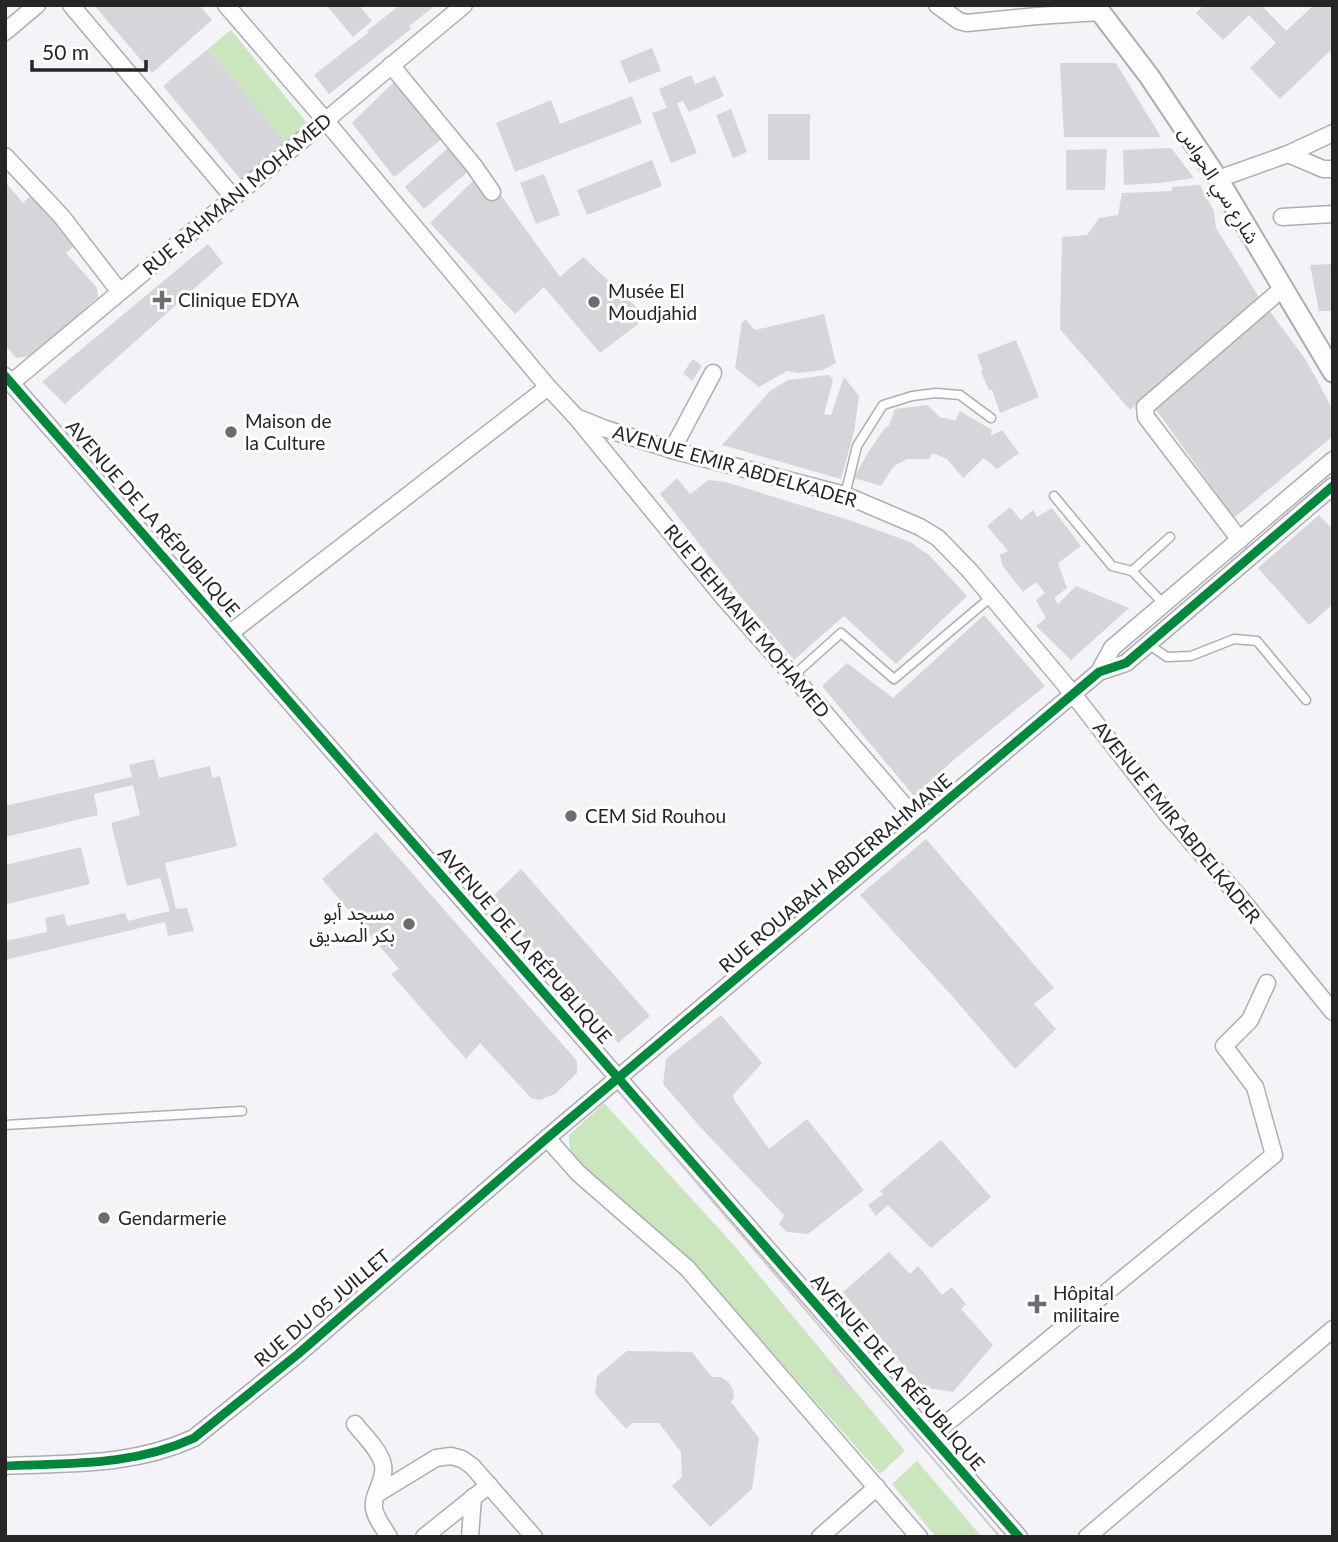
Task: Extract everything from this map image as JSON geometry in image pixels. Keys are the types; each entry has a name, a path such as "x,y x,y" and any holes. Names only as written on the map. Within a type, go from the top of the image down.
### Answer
{"street":[{"path":"5,32 37,5"},
{"path":"71,5 233,197"},
{"name":"AVENUE EMIR ABDELKADER","path":"226,5 576,417 672,450 845,495 920,527 937,538 1073,694 1167,814 1333,1012"},
{"name":"RUE RAHMANI MOHAMED","path":"8,379 120,292 464,5"},
{"path":"937,5 959,21 967,23 1097,9"},
{"name":"شارع سي الحواس","path":"1097,9 1149,76 1218,179 1333,372"},
{"path":"391,65 492,192"},
{"path":"1218,179 1288,154 1333,133"},
{"path":"1288,154 1323,169 1333,169"},
{"path":"5,156 62,217 120,292"},
{"path":"1282,216 1333,214"},
{"path":"1240,540 1146,417 1144,407 1283,288"},
{"path":"672,450 713,373"},
{"name":"AVENUE DE LA RÉPUBLIQUE","path":"8,379 1019,1537"},
{"path":"230,633 548,387"},
{"name":"RUE DEHMANE MOHAMED","path":"576,417 724,598 920,824"},
{"path":"1100,672 1112,648 1333,460"},
{"path":"1100,672 1126,663 1333,486"},
{"name":"RUE ROUABAH ABDERRAHMANE","path":"618,1078 1100,672"},
{"path":"931,1436 1274,1155 1255,1087 1224,1046 1250,1020 1267,983"},
{"name":"RUE DU 05 JUILLET","path":"5,1466 125,1460 174,1447 194,1438 308,1345 618,1078"},
{"path":"547,1138 579,1173 687,1268 919,1537"},
{"path":"1087,1537 1333,1329"},
{"path":"355,1424 379,1455 383,1465 374,1510 389,1537"},
{"path":"377,1494 436,1458 451,1456 462,1459 472,1466 534,1537"},
{"path":"424,1537 489,1485"},
{"path":"820,1537 877,1487"},
{"path":"470,1537 473,1497"}],"lane":[{"path":"845,495 857,446 883,405 912,396 936,393 960,395 991,418"},
{"path":"1054,496 1112,566 1132,571 1163,603"},
{"path":"1132,571 1170,537"},
{"path":"793,676 841,633 894,679 991,597"},
{"path":"1148,644 1167,657 1191,656 1234,639 1257,641 1306,700"},
{"path":"5,1125 242,1111"}],"green space":[{"path":"231,30 307,123 286,142 208,49"},
{"path":"604,1103 732,1243 905,1451 880,1474 692,1262 577,1162 570,1148 569,1135"},
{"path":"917,1461 982,1537 936,1537 892,1484"}],"building":[{"path":"94,5 199,5 212,20 152,73"},
{"path":"326,5 359,5 372,21 353,37"},
{"path":"400,5 436,5 409,26 411,29 329,94 314,75"},
{"path":"1204,5 1261,5 1286,31 1314,5 1333,5 1333,48 1280,99 1250,68 1276,43 1249,15 1223,40 1196,13"},
{"path":"652,48 661,71 629,83 620,61"},
{"path":"208,49 286,142 241,180 163,86"},
{"path":"1060,63 1116,63 1161,137 1064,137"},
{"path":"691,75 695,84 715,76 724,96 689,112 683,101 677,103 697,153 671,163 652,113 667,108 659,89"},
{"path":"395,81 443,138 394,177 352,123"},
{"path":"632,96 642,123 515,172 496,123 551,100 560,124"},
{"path":"731,109 747,152 733,158 716,115"},
{"path":"768,114 810,114 810,160 768,160"},
{"path":"449,147 470,170 424,209 405,187"},
{"path":"1171,148 1194,178 1124,185 1123,150"},
{"path":"1107,149 1105,190 1066,190 1066,150"},
{"path":"652,160 662,186 587,215 577,190"},
{"path":"544,174 560,215 536,224 520,183"},
{"path":"473,181 493,199 500,194 560,277 583,257 647,317 600,353 544,287 515,314 430,223"},
{"path":"5,182 23,203 30,196 76,244 66,253 97,288 98,297 32,356 16,358 5,345"},
{"path":"1200,185 1214,211 1216,228 1259,297 1130,410 1060,329 1062,237 1087,235 1099,218 1118,215 1122,193 1172,191 1172,187"},
{"name":"Clinique EDYA","path":"208,244 223,263 65,404 42,382"},
{"path":"1333,264 1333,311 1319,311 1310,265"},
{"path":"1268,309 1306,360 1333,410 1333,436 1234,518 1154,407"},
{"path":"824,314 836,363 823,370 799,373 787,371 759,387 735,368 742,322 746,320 755,330"},
{"path":"1016,340 1039,397 1000,413 992,390 989,390 981,372 983,370 977,355"},
{"path":"693,359 702,366 692,381 683,373"},
{"path":"829,375 833,380 824,414 831,415 844,377 859,396 854,432 841,479 722,445 770,391 788,380"},
{"path":"927,405 941,418 955,421 960,411 992,430 991,436 1002,430 1019,453 997,469 984,458 963,478 947,459 932,453 929,459 907,459 894,466 881,486 854,478 869,451 889,426 895,409"},
{"path":"677,478 690,494 709,480 726,482 910,542 929,555 967,596 896,664 844,616 794,660 660,494"},
{"path":"1010,507 1021,520 1033,510 1037,517 1052,508 1081,546 1058,563 1067,588 1054,598 1058,604 1076,586 1129,608 1071,660 1036,626 1046,618 1036,600 1045,593 1036,582 1023,592 1002,565 1000,555 1008,551 987,526"},
{"path":"1319,515 1333,530 1333,604 1309,625 1258,568"},
{"path":"984,615 1045,686 957,757 914,796 822,686 847,663 893,698"},
{"path":"154,759 159,778 210,766 212,778 220,776 237,846 165,863 176,909 187,908 194,931 168,936 165,922 5,960 5,941 47,932 45,918 64,914 67,926 125,913 128,921 170,911 160,878 127,886 111,823 140,815 133,785 94,794 98,815 5,837 5,806 132,777 129,765"},
{"name":"مسجد أبو بكر الصديق","path":"376,832 577,1061 577,1073 555,1094 539,1100 531,1098 480,1043 466,1059 391,974 399,969 322,879"},
{"path":"926,839 1054,988 1034,1004 1056,1029 1015,1069 860,895"},
{"path":"81,847 90,884 7,904 5,865"},
{"path":"521,869 650,1016 618,1043 592,1011 489,900"},
{"path":"721,1015 762,1063 733,1095 769,1149 807,1119 864,1190 808,1234 787,1232 779,1224 784,1215 663,1084 666,1059"},
{"path":"941,1140 991,1197 931,1248 888,1205 876,1216 868,1205 883,1194 880,1191"},
{"path":"889,1252 910,1274 918,1266 942,1295 952,1287 966,1304 961,1309 993,1345 953,1392 921,1387 843,1292"},
{"path":"627,1351 692,1352 712,1377 721,1377 728,1382 733,1389 734,1397 731,1402 759,1438 752,1489 710,1527 672,1486 682,1477 681,1452 659,1423 632,1423 626,1429 595,1394 597,1376"},
{"path":"829,1363 832,1363 851,1389 848,1389"}],"tram line":[{"path":"620,1093 1000,1537"}],"cycle path":[{"path":"5,376 1019,1537"},
{"path":"5,1466 125,1458 148,1454 194,1438 298,1354 547,1138 1099,672 1126,663 1333,486"}],"place":[{"name":"Clinique EDYA","path":"162,300"},
{"name":"Musée El Moudjahid","path":"594,302"},
{"name":"Maison de la Culture","path":"231,432"},
{"name":"CEM Sid Rouhou","path":"571,816"},
{"name":"مسجد أبو بكر الصديق","path":"409,924"},
{"name":"Gendarmerie","path":"104,1218"},
{"name":"Hôpital militaire","path":"1037,1304"}]}
